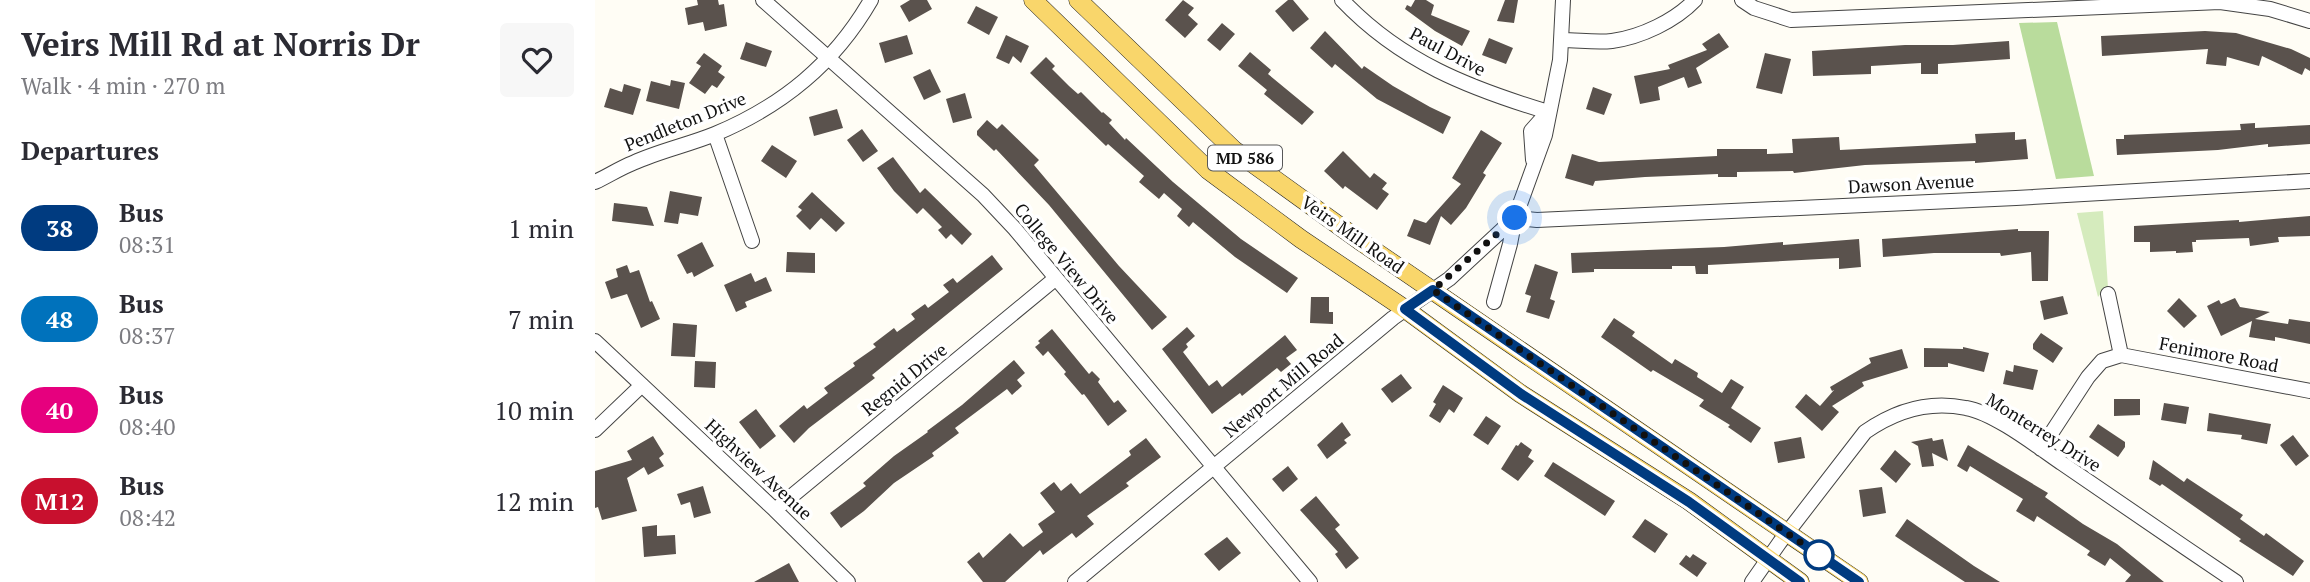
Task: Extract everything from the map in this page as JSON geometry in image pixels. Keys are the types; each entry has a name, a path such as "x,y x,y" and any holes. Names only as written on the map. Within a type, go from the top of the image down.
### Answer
{"main road":[{"name":"Veirs Mill Road","path":"1033,0 1208,170 1521,394 1689,502 1801,582"},
{"name":"Veirs Mill Road","path":"1078,0 1234,150 1783,537 1859,582"}],"street":[{"name":"College View Drive","path":"763,0 983,195 1015,229 1310,582"},
{"name":"Pendleton Drive","path":"595,183 634,162 715,134 776,103 829,60 859,21 871,0"},
{"name":"Paul Drive","path":"1342,0 1413,57 1459,83 1548,112"},
{"name":"Newport Mill Road","path":"1494,302 1515,218 1545,135 1560,60 1563,0"},
{"path":"1562,40 1612,41 1636,34 1660,26 1695,0"},
{"path":"1742,0 1754,8 1791,20 2220,2 2270,9 2310,21"},
{"path":"715,134 753,241"},
{"name":"Dawson Avenue","path":"1515,218 1537,220 2016,198 2310,181"},
{"name":"Newport Mill Road","path":"1075,582 1405,309 1433,290 1515,218"},
{"name":"Regnid Drive","path":"775,510 1056,278"},
{"path":"2041,449 2102,360 2120,355 2108,294"},
{"name":"Highview Avenue","path":"595,341 848,582"},
{"name":"Fenimore Road","path":"2120,355 2310,391"},
{"path":"595,430 642,385"},
{"name":"Monterrey Drive","path":"1752,582 1783,537 1865,432 1883,419 1907,409 1941,404 1968,408 1990,417 2236,582"}],"green space":[{"path":"2057,22 2094,176 2056,179 2019,23"},
{"path":"2103,211 2108,288 2098,297 2077,213"}],"building":[{"path":"697,0 718,0 719,5 724,4 727,26 705,31 703,22 688,25 685,8 698,5"},
{"path":"910,0 927,0 932,9 909,22 900,6"},
{"path":"1183,0 1194,8 1188,15 1198,24 1185,38 1165,20"},
{"path":"1288,0 1293,0 1309,19 1293,32 1275,11"},
{"path":"1415,0 1426,0 1434,5 1431,15 1470,31 1462,46 1435,31 1405,9 1407,5 1411,7"},
{"path":"1505,0 1518,0 1514,23 1497,21"},
{"path":"976,6 998,17 989,35 967,23"},
{"path":"1222,23 1235,34 1220,51 1207,40"},
{"path":"1325,31 1362,69 1364,66 1393,86 1451,117 1443,134 1377,99 1335,64 1332,68 1310,48"},
{"path":"2205,31 2236,33 2291,49 2310,58 2310,71 2305,68 2302,75 2262,56 2259,66 2227,57 2226,66 2206,64 2208,49 2102,56 2101,36"},
{"path":"1719,33 1729,47 1696,68 1702,83 1688,88 1684,77 1658,87 1660,100 1640,104 1634,76 1670,69 1668,65 1707,50 1702,44"},
{"path":"907,35 913,54 885,63 879,43"},
{"path":"1006,35 1029,46 1021,63 1013,56 1009,64 996,58"},
{"path":"1489,38 1513,48 1506,64 1482,55"},
{"path":"2009,41 2010,59 1938,64 1938,74 1921,74 1921,63 1871,66 1871,74 1813,76 1812,51"},
{"path":"746,42 772,51 766,67 740,59"},
{"path":"1250,52 1271,70 1268,74 1314,112 1302,125 1264,94 1267,90 1238,66"},
{"path":"704,53 722,66 718,72 725,77 717,88 712,85 705,94 689,83 701,66 696,63"},
{"path":"1765,53 1791,59 1782,94 1756,88"},
{"path":"1046,57 1055,66 1052,69 1069,86 1078,94 1081,92 1112,120 1109,123 1125,140 1126,138 1241,239 1298,278 1287,293 1235,257 1193,222 1189,227 1177,216 1182,209 1164,193 1159,199 1139,182 1144,176 1108,144 1106,146 1030,73"},
{"path":"930,69 941,92 924,100 913,77"},
{"path":"671,80 685,83 679,109 646,101 651,81 670,86"},
{"path":"624,84 641,89 633,115 604,107 610,88 622,92"},
{"path":"1593,87 1612,94 1604,115 1586,109"},
{"path":"965,93 972,118 953,123 946,99"},
{"path":"837,109 843,128 814,136 809,117"},
{"path":"987,120 997,129 1002,124 1039,160 1034,165 1119,266 1167,317 1152,330 1049,205 996,149 994,151 977,135 977,131"},
{"path":"2255,123 2255,128 2310,125 2310,144 2268,147 2268,144 2218,150 2117,155 2116,139 2124,139 2124,135 2241,130 2240,124"},
{"path":"862,129 878,151 863,162 847,140"},
{"path":"1481,130 1502,143 1466,208 1451,225 1441,216 1430,245 1407,236 1414,219 1426,223 1461,184 1452,178"},
{"path":"2015,132 2015,140 2026,139 2028,159 1865,165 1794,173 1737,172 1737,177 1718,177 1718,174 1645,177 1595,181 1593,186 1565,178 1572,154 1599,162 1717,156 1717,149 1767,149 1767,154 1793,153 1792,139 1839,137 1840,150 1976,143 1975,134"},
{"path":"772,145 797,161 786,178 761,161"},
{"path":"1343,151 1370,178 1374,173 1387,183 1382,189 1389,194 1377,210 1345,186 1343,189 1324,171"},
{"path":"893,157 920,193 925,188 972,234 962,245 951,234 946,239 938,230 942,227 923,208 917,214 894,191 877,168"},
{"path":"670,191 702,197 698,216 680,213 678,224 664,222"},
{"path":"812,192 845,223 836,232 821,218 810,230 796,216 802,210 798,207"},
{"path":"614,203 647,207 654,226 612,221"},
{"path":"2310,216 2310,236 2278,237 2279,242 2250,246 2249,238 2196,240 2192,242 2193,252 2176,253 2150,252 2150,242 2134,242 2134,226"},
{"path":"2018,229 2049,231 2048,281 2032,281 2031,252 2001,256 2000,253 1934,253 1883,257 1882,239"},
{"path":"1859,239 1861,267 1839,269 1839,258 1708,265 1708,274 1696,274 1695,266 1672,266 1672,269 1594,269 1594,272 1572,273 1571,253 1783,242 1783,245"},
{"path":"702,242 714,266 694,277 692,272 687,274 677,255"},
{"path":"787,252 815,253 815,273 786,272"},
{"path":"992,255 1003,269 872,375 875,378 809,428 794,443 779,426 804,405 807,409 828,393 824,388 855,366 853,363 876,347 873,344 894,328 897,332 915,319 911,314 925,304 928,308 949,292 943,285 953,278 957,283"},
{"path":"1535,264 1558,272 1550,299 1555,301 1549,319 1526,312 1531,296 1525,294"},
{"path":"627,265 630,273 639,270 650,302 652,301 660,319 641,328 627,294 611,299 605,282 618,277 616,269"},
{"path":"751,273 755,282 766,277 772,291 745,302 747,307 736,312 724,285"},
{"path":"2063,296 2068,314 2044,320 2040,301"},
{"path":"1311,297 1329,297 1329,312 1333,312 1333,324 1310,323"},
{"path":"2179,298 2197,316 2184,328 2167,311"},
{"path":"2235,298 2240,307 2270,312 2255,319 2288,324 2289,319 2310,322 2310,344 2275,337 2275,341 2249,337 2252,321 2221,336 2207,306 2219,300 2221,304"},
{"path":"1614,318 1635,332 1632,336 1672,364 1675,359 1698,373 1697,377 1722,393 1731,379 1744,387 1731,408 1761,428 1751,443 1728,427 1730,425 1699,406 1704,400 1653,370 1651,372 1601,337"},
{"path":"673,323 697,325 695,357 671,356"},
{"path":"1187,327 1195,336 1186,344 1188,347 1183,352 1209,386 1217,380 1222,387 1285,335 1297,350 1286,358 1291,364 1281,372 1277,368 1242,396 1240,393 1212,414 1162,349"},
{"path":"1052,329 1089,374 1092,371 1100,379 1098,382 1114,403 1118,400 1127,411 1108,426 1048,351 1043,356 1035,347"},
{"path":"2041,333 2063,348 2053,363 2033,349 2033,344"},
{"path":"1963,347 1989,353 1984,372 1948,363 1948,367 1924,367 1924,348"},
{"path":"1902,349 1908,368 1862,382 1864,386 1832,406 1839,412 1822,431 1795,407 1806,394 1820,406 1834,390 1830,387 1871,363 1869,358"},
{"path":"1014,360 1025,373 1017,380 1022,386 1012,395 1007,389 955,428 959,433 932,453 934,456 894,483 841,528 830,513 866,486 863,483 894,456 962,405"},
{"path":"695,361 716,362 715,388 694,387"},
{"path":"2014,365 2038,370 2033,390 2003,384 2006,370 2013,372"},
{"path":"1401,374 1412,388 1392,403 1381,389"},
{"path":"1443,385 1463,398 1454,413 1449,409 1440,423 1429,416 1436,404 1433,402"},
{"path":"2114,399 2140,399 2140,415 2114,416"},
{"path":"2164,403 2189,407 2186,424 2161,420"},
{"path":"756,409 776,436 760,449 739,422"},
{"path":"2209,413 2271,424 2267,444 2241,439 2242,435 2207,431"},
{"path":"1486,416 1501,426 1488,445 1473,435"},
{"path":"1342,422 1351,435 1344,440 1347,443 1327,459 1317,445"},
{"path":"2098,424 2125,442 2125,447 2118,457 2089,437"},
{"path":"2293,435 2309,456 2296,466 2280,445"},
{"path":"653,436 664,454 659,458 664,466 648,475 644,467 627,478 637,511 602,520 598,507 595,508 595,471 632,460 627,451"},
{"path":"1801,437 1805,458 1778,463 1774,442"},
{"path":"1146,438 1161,457 1126,483 1129,486 1087,516 1094,524 1076,538 1072,533 1043,555 1040,550 1005,582 983,582 967,562 979,552 983,558 1010,533 1023,547 1043,532 1038,524 1055,512 1040,493 1054,482 1061,491 1071,483 1080,494 1131,455 1129,451"},
{"path":"1932,438 1933,441 1943,439 1948,461 1932,453 1934,466 1922,467 1918,446 1911,442"},
{"path":"1521,442 1532,450 1528,457 1534,461 1518,481 1501,469 1516,445"},
{"path":"1968,445 2048,493 2045,497 2117,544 2164,582 2125,582 2131,575 2110,558 2105,566 2087,555 2090,551 2037,516 2034,522 2016,511 2023,499 1970,466 1967,472 1957,466"},
{"path":"1895,450 1911,464 1896,483 1880,469"},
{"path":"2153,460 2184,482 2187,478 2243,515 2240,519 2264,536 2266,533 2304,561 2293,576 2239,541 2241,539 2162,484 2160,486 2149,479"},
{"path":"1553,462 1615,501 1605,516 1544,476"},
{"path":"1288,466 1298,479 1283,492 1272,479"},
{"path":"703,486 711,513 694,518 690,502 681,505 677,494"},
{"path":"1882,487 1886,513 1863,517 1859,490"},
{"path":"1316,496 1340,525 1335,529 1359,558 1346,569 1335,554 1338,552 1300,510"},
{"path":"1645,519 1668,534 1655,553 1632,537"},
{"path":"1907,519 2000,582 1965,582 1895,536"},
{"path":"657,525 657,536 675,535 676,554 644,557 642,527"},
{"path":"1227,537 1241,553 1219,571 1204,554"},
{"path":"1693,554 1707,563 1697,577 1679,564 1686,555 1690,558"},
{"path":"789,563 799,582 754,582"}],"bus line":[{"name":"38","path":"1800,582 1689,502 1521,394 1405,309 1433,290 1859,582"}],"route":[{"path":"1515,218 1449,279 1433,290 1819,555"}]}
